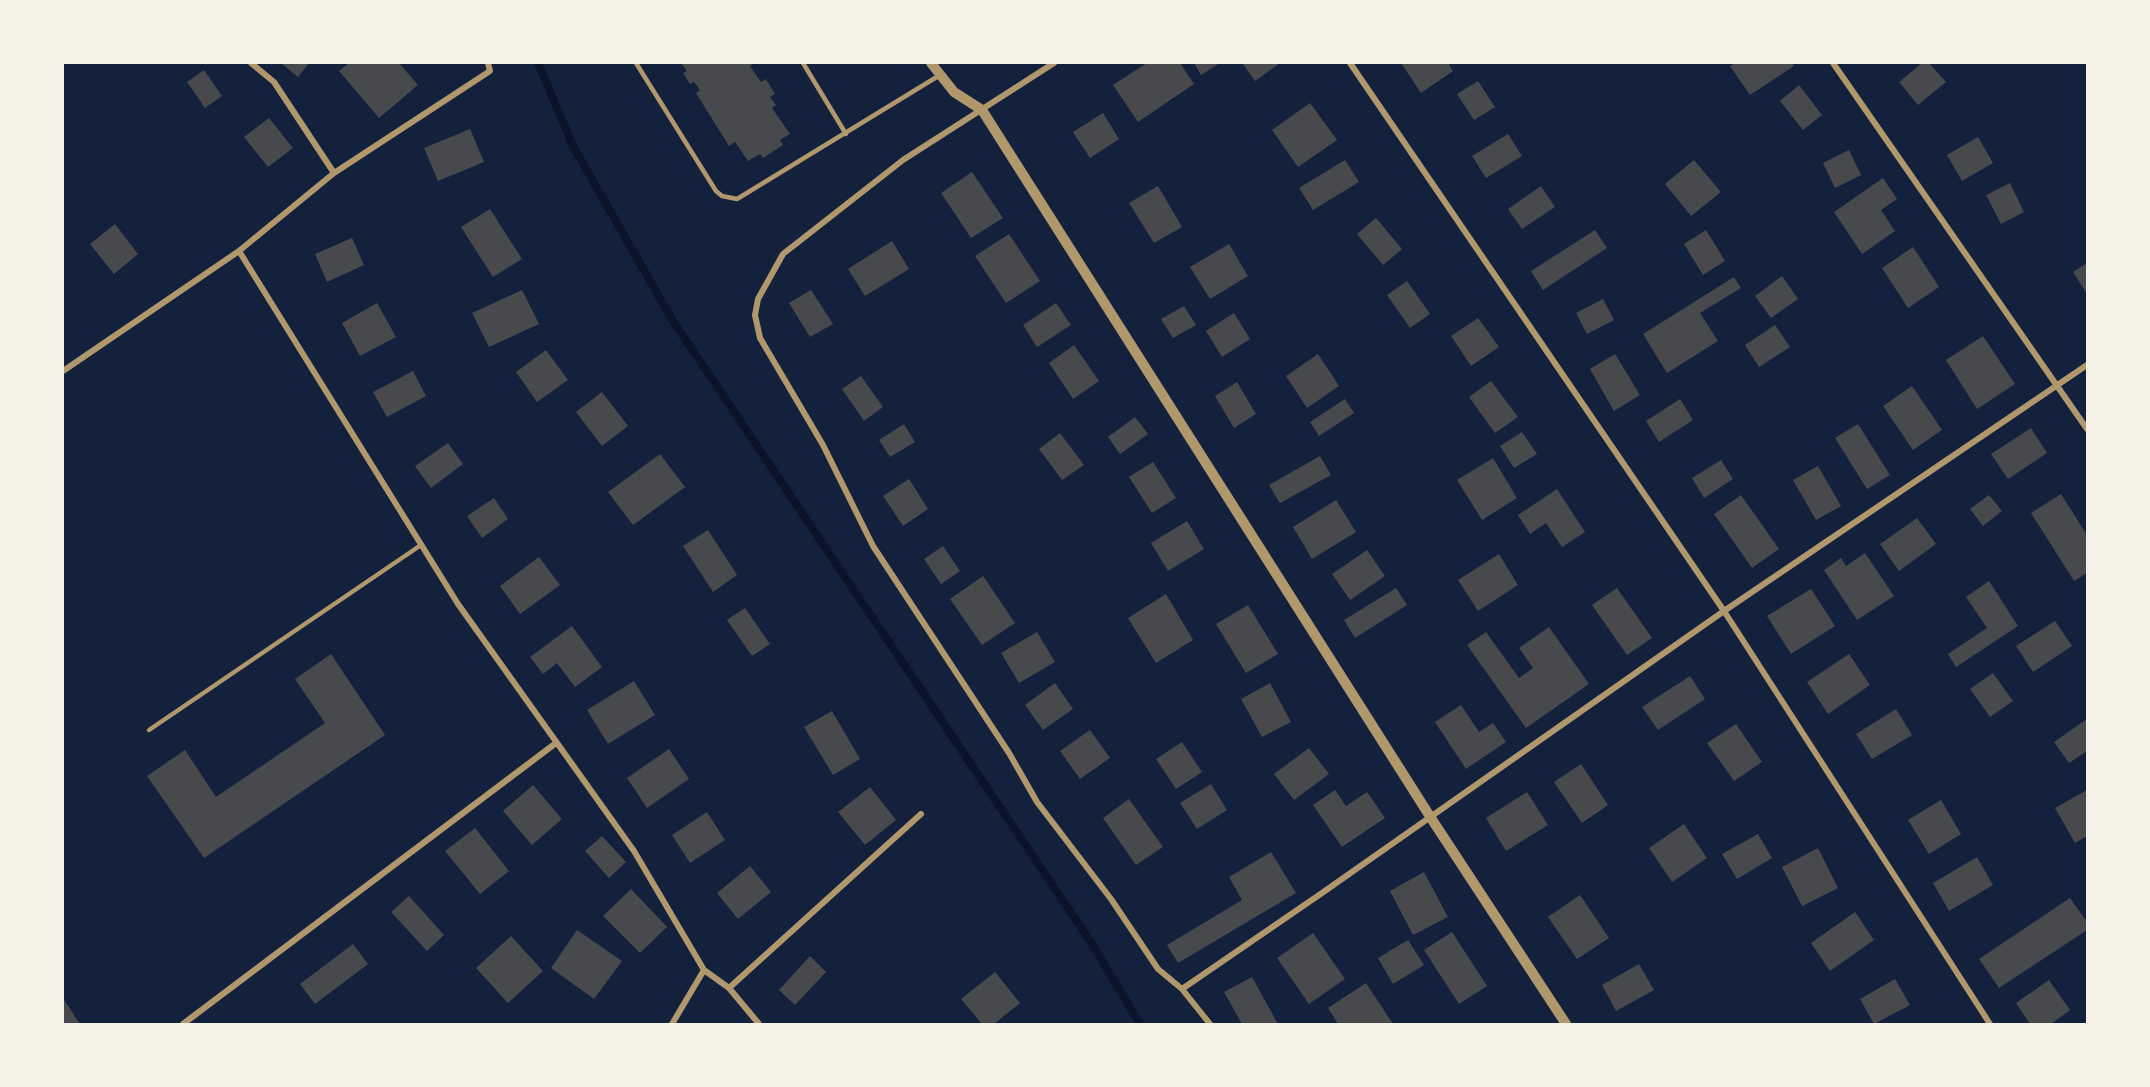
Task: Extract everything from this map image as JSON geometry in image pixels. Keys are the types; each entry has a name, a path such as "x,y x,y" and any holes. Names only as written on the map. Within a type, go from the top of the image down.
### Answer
{"street":[{"path":"251,63 274,82 334,173"},
{"path":"63,371 239,250 334,173 490,71 488,63"},
{"path":"931,63 954,92 982,110 1431,818 1566,1024"},
{"path":"1054,63 903,160 783,254 758,299 755,315 760,338 823,445 873,546 1009,753 1037,802 1111,899 1158,969 1182,989 1210,1024"},
{"path":"1350,63 1724,611 1990,1024"},
{"path":"1833,63 2060,386 2087,429"},
{"path":"239,250 458,604 634,851 704,970 729,988 759,1024"},
{"path":"1182,989 1431,818 1724,611 2060,386 2087,365"},
{"path":"183,1024 556,743"},
{"path":"729,988 921,814"},
{"path":"672,1024 704,970"}],"lane":[{"path":"636,63 716,191 730,199 747,195 940,75"},
{"path":"803,63 846,134"},
{"path":"149,730 421,545"}],"building":[{"path":"281,63 309,63 298,77"},
{"path":"349,63 399,63 418,85 379,118 339,71"},
{"path":"681,63 754,63 750,66 761,82 766,79 775,94 770,97 776,105 772,108 790,134 780,140 783,145 763,158 760,154 748,161 735,142 729,146 696,93 700,90 694,82 690,84 683,73 687,71"},
{"path":"1147,63 1180,63 1194,84 1138,122 1113,85"},
{"path":"1194,63 1220,63 1201,75"},
{"path":"1280,63 1255,81 1243,64"},
{"path":"1401,63 1448,63 1453,71 1421,93"},
{"path":"1735,63 1792,63 1794,66 1750,95 1730,66"},
{"path":"1922,63 1929,63 1946,82 1918,105 1899,82"},
{"path":"204,70 222,96 205,108 187,82"},
{"path":"1478,81 1495,107 1474,120 1457,94"},
{"path":"1799,85 1822,115 1803,130 1780,101"},
{"path":"1310,103 1337,140 1298,167 1272,130"},
{"path":"1103,113 1119,139 1090,158 1073,132"},
{"path":"269,118 293,148 268,167 244,137"},
{"path":"470,129 484,162 438,181 424,148"},
{"path":"1508,134 1522,156 1486,178 1472,156"},
{"path":"1978,137 1993,163 1962,181 1947,155"},
{"path":"1849,150 1861,175 1835,188 1823,163"},
{"path":"1345,160 1359,182 1313,210 1299,188"},
{"path":"1694,160 1721,192 1691,216 1665,184"},
{"path":"972,172 1003,218 971,238 941,193"},
{"path":"1883,178 1897,199 1881,210 1895,231 1862,254 1834,212"},
{"path":"2010,183 2024,212 2001,224 1986,195"},
{"path":"1158,186 1182,227 1154,243 1129,203"},
{"path":"1541,186 1555,207 1522,229 1508,209"},
{"path":"490,209 522,259 493,277 461,227"},
{"path":"1376,218 1402,249 1383,265 1357,234"},
{"path":"115,224 138,254 114,274 90,244"},
{"path":"1595,230 1607,248 1543,290 1531,271"},
{"path":"1706,230 1725,261 1703,275 1684,244"},
{"path":"1009,234 1040,281 1006,303 975,256"},
{"path":"352,238 364,265 327,282 315,254"},
{"path":"892,241 909,269 865,296 848,269"},
{"path":"1229,244 1248,276 1210,299 1190,267"},
{"path":"1913,247 1939,287 1908,308 1882,268"},
{"path":"2087,263 2087,294 2073,272"},
{"path":"1782,276 1798,299 1771,318 1755,296"},
{"path":"1734,277 1741,288 1700,313 1718,341 1667,373 1643,334"},
{"path":"1407,281 1430,314 1410,328 1387,295"},
{"path":"522,290 539,324 489,347 472,313"},
{"path":"811,290 833,324 810,337 789,303"},
{"path":"1603,299 1614,320 1587,334 1576,313"},
{"path":"377,303 396,337 360,356 342,323"},
{"path":"1056,303 1071,325 1037,347 1023,325"},
{"path":"1184,306 1196,325 1173,338 1161,319"},
{"path":"1234,313 1250,339 1222,357 1206,331"},
{"path":"1478,318 1499,347 1471,366 1451,336"},
{"path":"1775,325 1790,347 1759,367 1745,345"},
{"path":"1983,336 2015,384 1977,409 1946,360"},
{"path":"1074,345 1099,381 1073,399 1049,363"},
{"path":"546,350 568,380 537,402 516,372"},
{"path":"1318,354 1339,386 1307,408 1286,376"},
{"path":"1615,354 1640,395 1614,411 1590,369"},
{"path":"413,371 426,396 387,417 373,392"},
{"path":"861,376 883,407 864,421 842,389"},
{"path":"1491,381 1518,417 1495,433 1469,397"},
{"path":"1237,382 1256,414 1234,428 1215,396"},
{"path":"1912,386 1942,430 1913,450 1883,406"},
{"path":"602,392 628,426 602,446 576,412"},
{"path":"1345,399 1354,413 1319,436 1310,422"},
{"path":"1680,399 1693,420 1659,442 1646,421"},
{"path":"1135,417 1148,434 1120,454 1108,437"},
{"path":"904,424 915,442 890,457 879,440"},
{"path":"1858,424 1890,475 1867,489 1835,438"},
{"path":"2031,428 2047,453 2008,479 1991,454"},
{"path":"1522,432 1537,454 1514,468 1500,446"},
{"path":"1060,433 1084,465 1062,480 1039,449"},
{"path":"448,443 463,464 431,488 415,466"},
{"path":"660,454 685,487 633,525 608,492"},
{"path":"1320,456 1331,475 1280,503 1269,485"},
{"path":"1493,458 1517,498 1482,520 1457,480"},
{"path":"1721,460 1733,479 1704,498 1692,478"},
{"path":"1153,462 1176,498 1152,513 1129,477"},
{"path":"1818,466 1841,506 1816,520 1793,480"},
{"path":"909,479 928,509 903,526 883,496"},
{"path":"1557,489 1585,532 1562,547 1546,523 1530,534 1518,515"},
{"path":"2061,494 2087,535 2087,573 2074,581 2031,513"},
{"path":"1741,495 1779,549 1752,568 1714,514"},
{"path":"1989,495 2002,511 1983,526 1970,509"},
{"path":"494,498 508,519 482,538 467,516"},
{"path":"1336,500 1356,532 1312,559 1293,527"},
{"path":"1917,518 1936,544 1899,571 1880,544"},
{"path":"1187,521 1204,549 1168,571 1151,543"},
{"path":"708,530 737,575 713,592 683,546"},
{"path":"943,546 960,571 941,584 924,559"},
{"path":"1367,550 1385,576 1350,600 1332,574"},
{"path":"1865,553 1894,596 1857,620 1824,570 1841,558 1846,566"},
{"path":"1499,554 1518,585 1478,611 1458,580"},
{"path":"539,557 560,585 520,614 500,586"},
{"path":"983,576 1015,623 982,645 950,599"},
{"path":"1989,581 2018,626 1956,667 1948,654 1987,628 1966,597"},
{"path":"1396,588 1407,605 1355,638 1344,620"},
{"path":"1617,588 1652,638 1627,655 1592,605"},
{"path":"1811,589 1835,626 1791,654 1767,616"},
{"path":"1166,594 1193,640 1156,663 1128,618"},
{"path":"1248,605 1278,654 1246,673 1216,624"},
{"path":"745,608 770,644 752,656 727,620"},
{"path":"2055,621 2072,646 2033,672 2016,646"},
{"path":"572,626 602,667 575,687 557,663 543,674 530,657"},
{"path":"1549,627 1589,684 1526,728 1467,645 1486,632 1519,678 1533,668 1519,648"},
{"path":"1037,632 1055,662 1019,683 1001,653"},
{"path":"331,654 385,735 204,858 147,776 185,750 216,797 325,723 295,679"},
{"path":"1849,654 1870,685 1828,714 1807,682"},
{"path":"1993,673 2013,701 1990,717 1970,689"},
{"path":"1690,676 1705,699 1658,730 1642,707"},
{"path":"634,681 655,715 608,744 587,710"},
{"path":"1055,683 1073,709 1043,730 1025,705"},
{"path":"1270,683 1291,722 1262,737 1241,699"},
{"path":"1461,705 1479,732 1493,723 1506,742 1466,769 1435,722"},
{"path":"1896,709 1912,735 1872,759 1856,734"},
{"path":"832,711 860,759 833,775 804,727"},
{"path":"2087,719 2087,751 2069,763 2054,742"},
{"path":"1736,724 1762,762 1734,781 1707,743"},
{"path":"1090,730 1110,758 1080,779 1060,751"},
{"path":"1182,742 1202,772 1176,789 1156,759"},
{"path":"1309,748 1329,774 1294,800 1274,774"},
{"path":"669,749 689,779 647,808 627,778"},
{"path":"1581,764 1608,805 1582,823 1554,782"},
{"path":"1211,784 1227,810 1197,829 1180,803"},
{"path":"533,785 562,819 532,845 503,811"},
{"path":"870,787 896,820 865,845 838,812"},
{"path":"1335,790 1346,806 1367,792 1385,818 1342,847 1313,805"},
{"path":"2087,790 2087,836 2075,843 2055,808"},
{"path":"1527,792 1548,825 1506,851 1486,818"},
{"path":"1129,799 1163,847 1136,865 1103,818"},
{"path":"1941,800 1961,834 1929,854 1908,820"},
{"path":"707,812 725,840 690,863 672,835"},
{"path":"1684,824 1707,858 1672,882 1649,848"},
{"path":"475,828 509,871 480,894 445,851"},
{"path":"1758,834 1772,858 1737,879 1722,854"},
{"path":"602,836 626,862 609,878 585,851"},
{"path":"1818,848 1838,888 1802,906 1782,867"},
{"path":"1271,852 1296,893 1178,963 1167,945 1242,900 1229,877"},
{"path":"1977,857 1993,885 1949,911 1933,883"},
{"path":"750,866 771,892 738,919 717,893"},
{"path":"1424,872 1448,917 1413,935 1390,891"},
{"path":"631,889 667,927 640,953 603,916"},
{"path":"1580,895 1609,938 1577,959 1548,917"},
{"path":"409,896 444,935 427,951 391,912"},
{"path":"2070,898 2087,922 2087,930 1999,988 1979,959"},
{"path":"1855,912 1874,940 1830,971 1811,943"},
{"path":"577,930 622,961 594,999 551,968"},
{"path":"1452,932 1487,986 1459,1004 1424,950"},
{"path":"1313,933 1345,979 1309,1004 1277,958"},
{"path":"511,936 543,971 508,1003 476,968"},
{"path":"1408,940 1424,965 1393,984 1378,958"},
{"path":"353,944 368,964 315,1004 300,984"},
{"path":"810,956 826,972 795,1005 779,990"},
{"path":"1639,964 1654,990 1616,1011 1602,985"},
{"path":"995,972 1020,1003 994,1024 982,1024 961,999"},
{"path":"1252,977 1278,1024 1242,1024 1224,992"},
{"path":"1895,979 1910,1005 1874,1024 1860,999"},
{"path":"2049,980 2070,1010 2051,1024 2030,1024 2016,1003"},
{"path":"1366,983 1393,1024 1338,1024 1328,1008"},
{"path":"63,998 80,1024 63,1024"}],"waterway":[{"path":"538,63 573,146 673,321 1092,944 1140,1024"}]}
